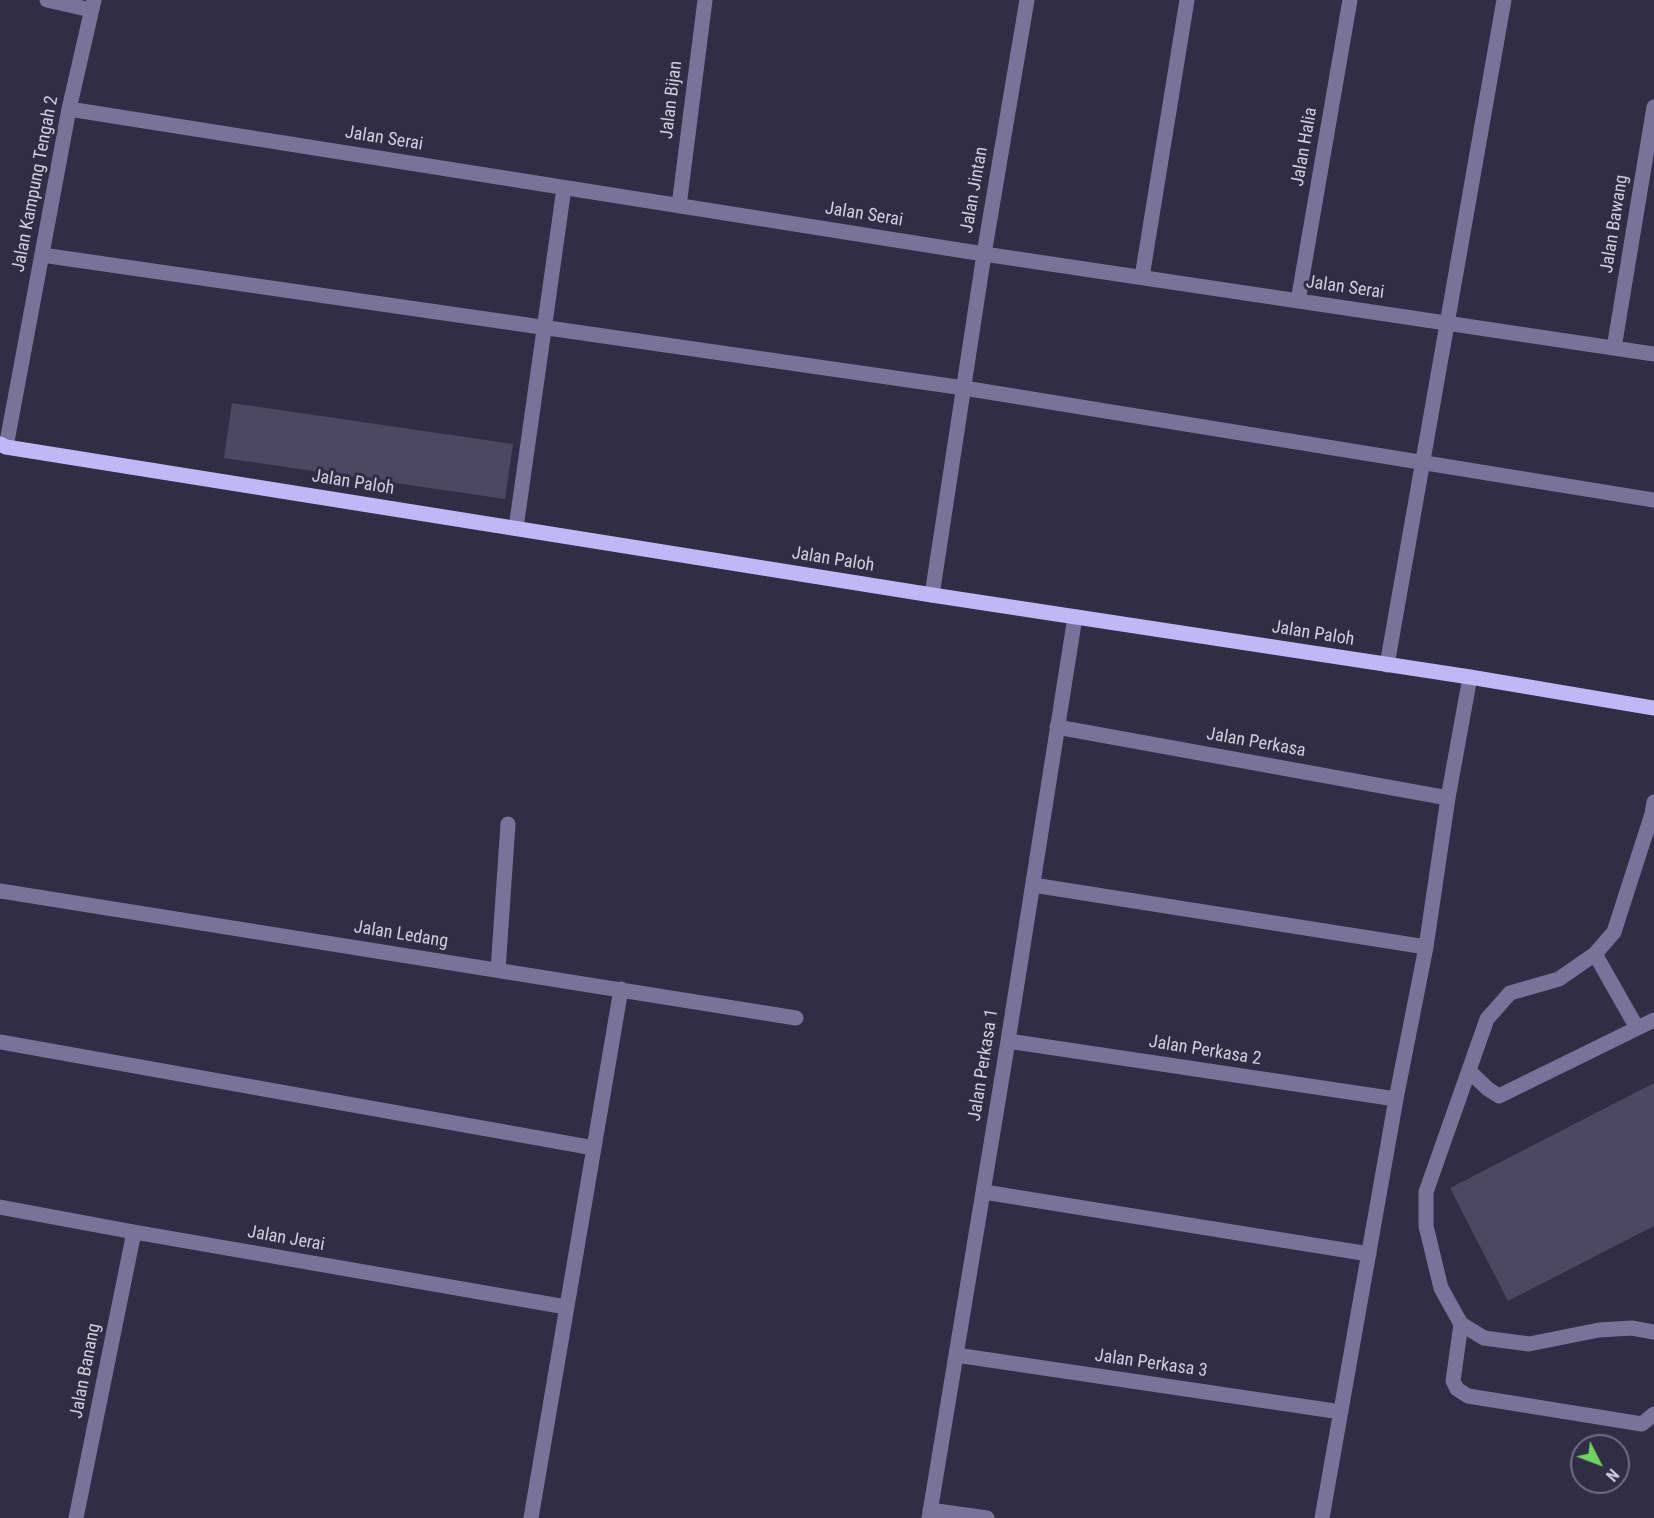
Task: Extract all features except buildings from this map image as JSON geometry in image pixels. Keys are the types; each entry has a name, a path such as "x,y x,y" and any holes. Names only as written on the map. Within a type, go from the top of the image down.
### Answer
{"main road":[{"name":"Jalan Paloh","path":"2,446 1654,708"}],"street":[{"path":"46,0 93,5"},
{"name":"Jalan Bijan","path":"679,206 705,0"},
{"name":"Jalan Jintan","path":"932,595 984,254 1027,0"},
{"path":"1142,278 1187,0"},
{"name":"Jalan Halia","path":"1298,301 1350,0"},
{"path":"1387,664 1504,0"},
{"name":"Jalan Kampung Tengah 2","path":"2,446 42,255 69,109 93,5"},
{"name":"Jalan Bawang","path":"1614,348 1654,107"},
{"name":"Jalan Serai","path":"69,109 984,254 1654,354"},
{"path":"516,528 564,188"},
{"path":"42,255 964,388 1654,500"},
{"name":"Jalan Perkasa 1","path":"929,1514 984,1192 1075,617"},
{"path":"1322,1518 1396,1099 1426,947 1448,798 1470,677"},
{"name":"Jalan Perkasa","path":"1057,727 1448,798"},
{"path":"1653,810 1614,932 1594,954 1559,979 1510,993 1487,1018 1426,1192 1426,1226 1441,1288 1461,1324 1484,1338 1529,1344 1599,1330 1632,1328 1654,1332"},
{"path":"498,970 508,824"},
{"path":"1033,885 1426,947"},
{"name":"Jalan Ledang","path":"0,891 796,1018"},
{"path":"1594,954 1637,1028"},
{"path":"531,1518 621,990"},
{"path":"1469,1071 1499,1096 1654,1020"},
{"name":"Jalan Perkasa 2","path":"1008,1041 1396,1099"},
{"path":"0,1042 594,1148"},
{"path":"984,1192 1369,1254"},
{"name":"Jalan Jerai","path":"0,1207 567,1307"},
{"name":"Jalan Banang","path":"76,1518 134,1232"},
{"path":"1461,1324 1453,1381 1457,1389 1468,1396 1642,1424 1654,1414"},
{"name":"Jalan Perkasa 3","path":"956,1355 1341,1412"},
{"path":"929,1514 987,1518"}]}
